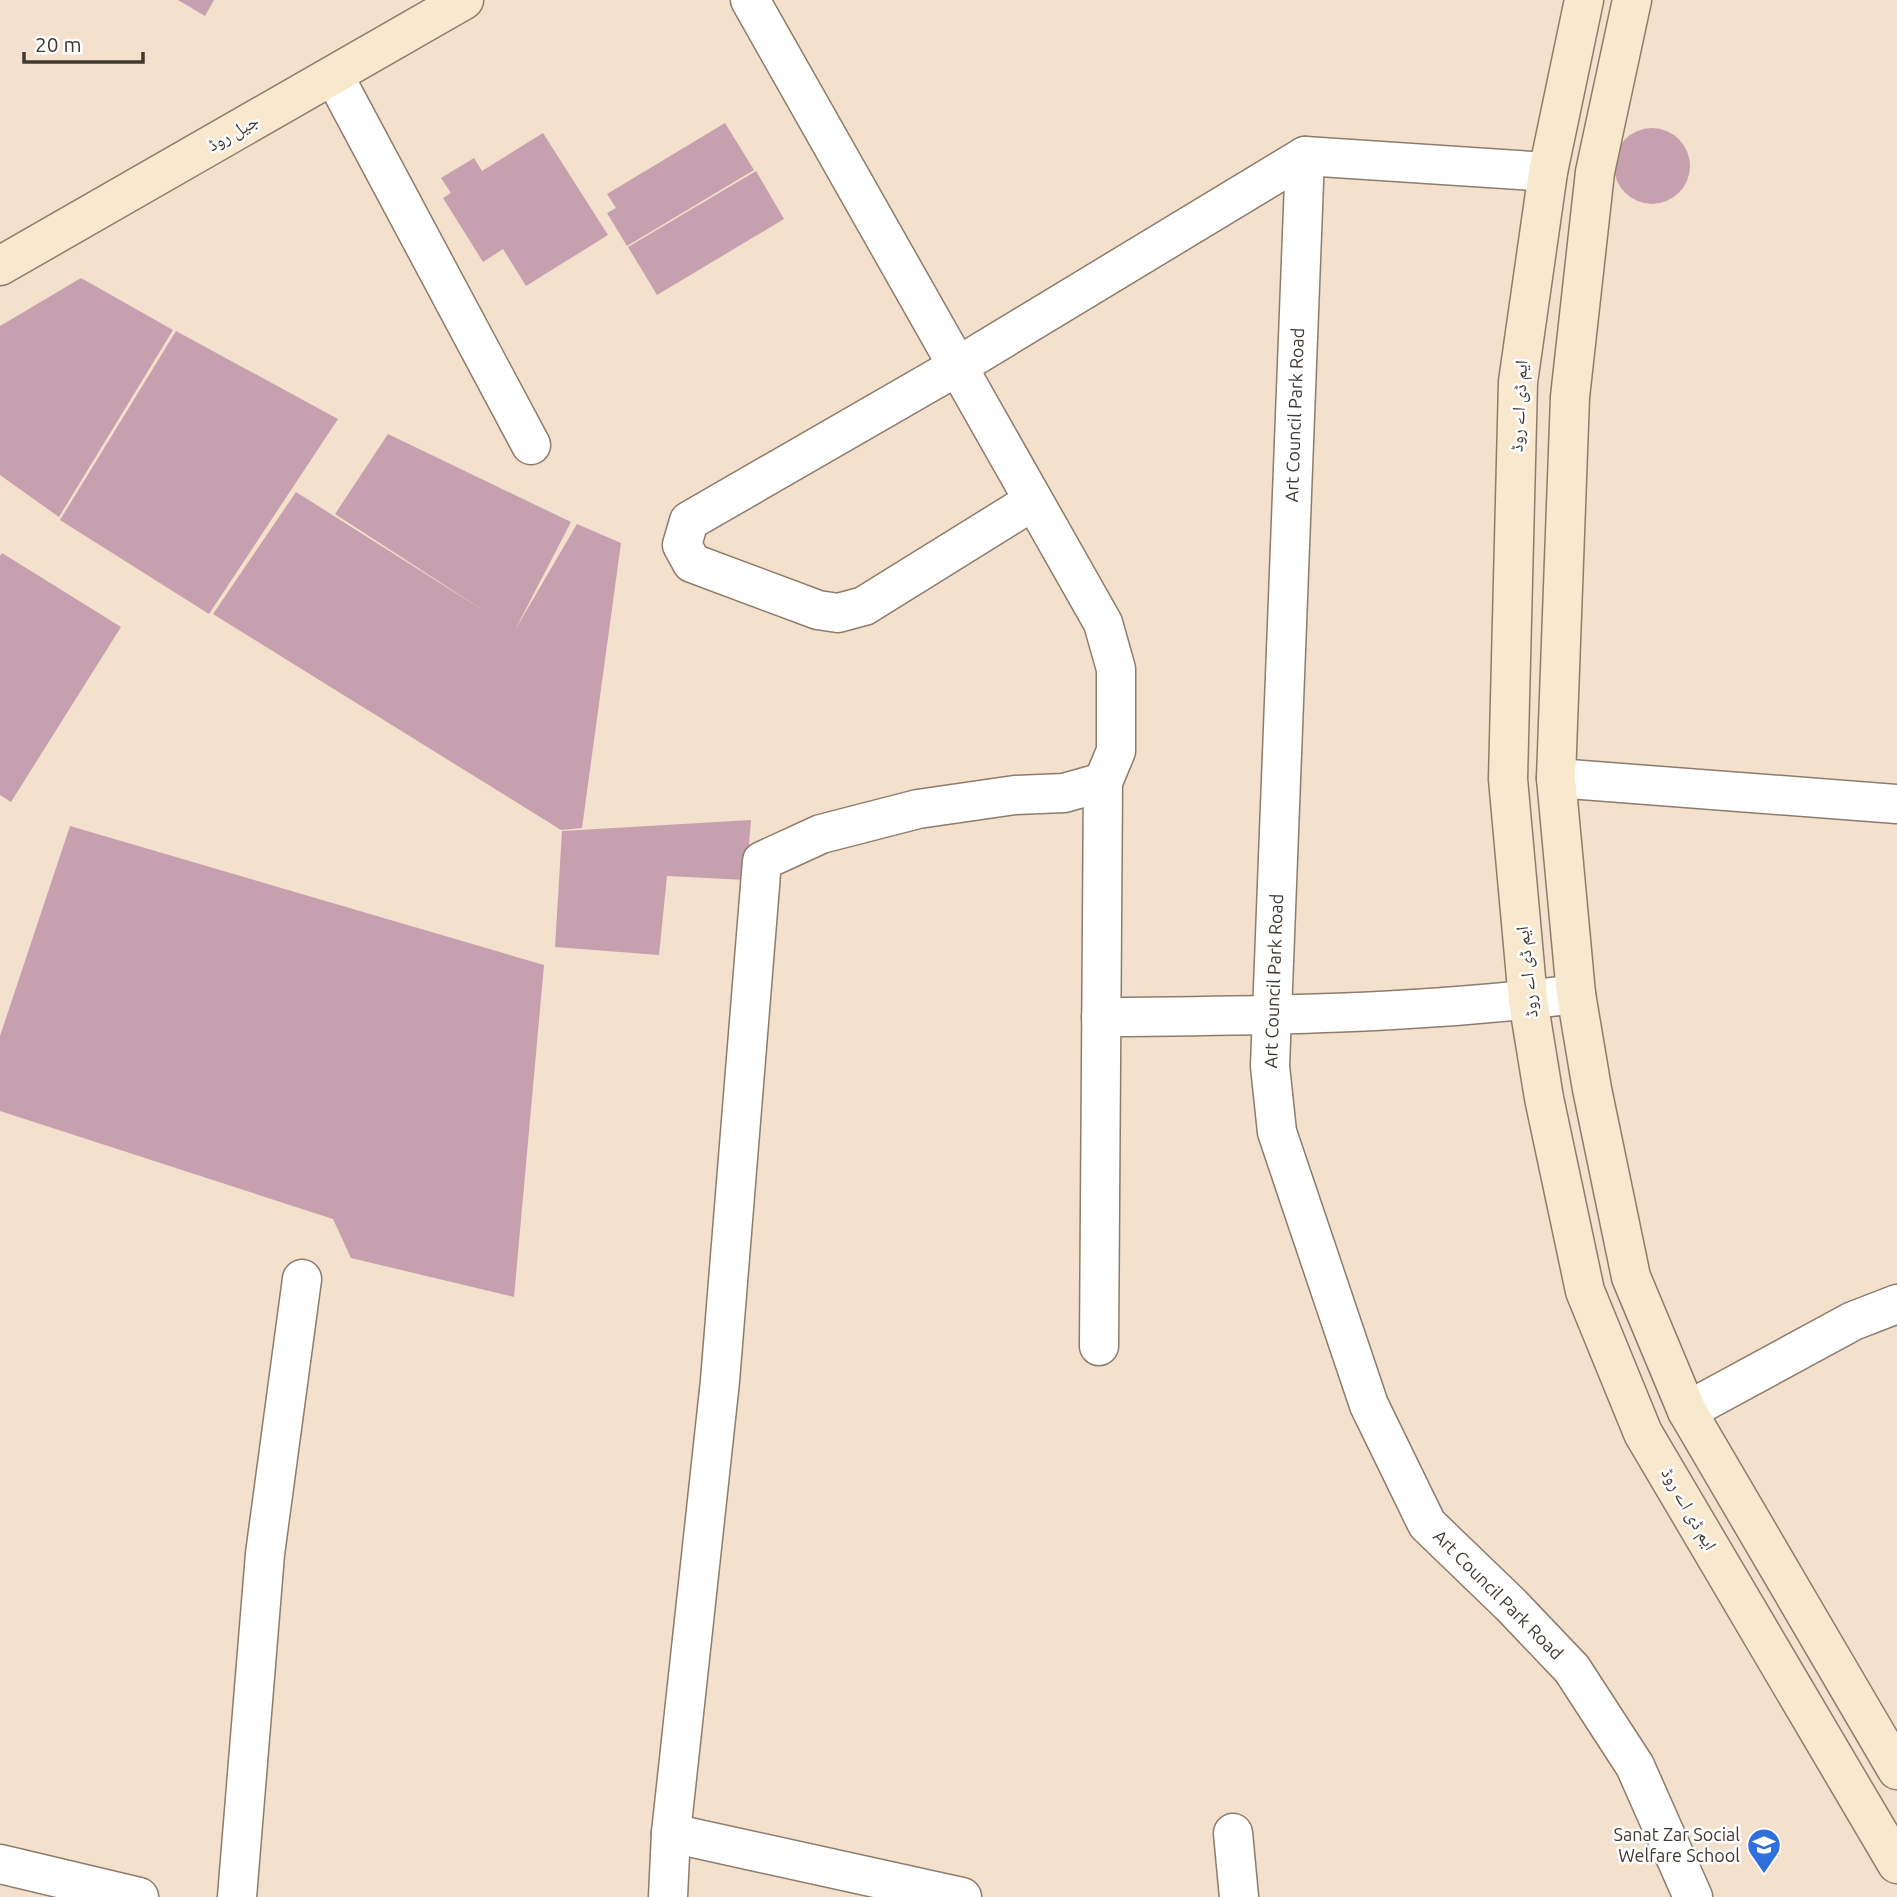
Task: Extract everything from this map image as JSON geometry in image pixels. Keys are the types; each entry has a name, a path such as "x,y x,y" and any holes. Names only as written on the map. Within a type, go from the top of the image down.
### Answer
{"main road":[{"name":"جیل روڈ","path":"0,266 464,0"},
{"name":"ایم ڈی اے روڈ","path":"1584,0 1549,172 1518,382 1508,779 1528,1000 1545,1098 1585,1291 1643,1433 1897,1864"},
{"path":"1632,0 1595,172 1570,397 1556,778 1576,994 1592,1089 1631,1277 1687,1411 1897,1770"}],"street":[{"path":"750,0 1102,623 1116,669 1116,751 1102,782 1099,1346"},
{"path":"334,76 531,445"},
{"path":"1034,501 864,606 838,613 818,610 692,563 682,545 689,521 957,366 1305,156 1549,172"},
{"name":"Art Council Park Road","path":"1305,156 1270,1066 1278,1132 1369,1405 1427,1524 1511,1605 1572,1669 1635,1766 1693,1897"},
{"path":"1556,778 1897,804"},
{"path":"668,1897 671,1833 720,1381 762,861 821,834 918,809 1015,795 1064,793 1102,782"},
{"path":"1101,1017 1272,1016 1528,1000 1576,994"},
{"path":"237,1897 265,1554 302,1279"},
{"path":"1687,1411 1853,1321 1897,1304"},
{"path":"671,1833 962,1897"},
{"path":"1233,1833 1239,1897"},
{"path":"0,1864 139,1897"}],"building":[{"path":"178,0 214,0 205,16"},
{"path":"725,123 754,170 627,246 607,213 616,208 607,194"},
{"path":"1652,128 1667,131 1679,139 1687,151 1690,166 1687,181 1679,193 1667,201 1652,204 1637,201 1625,193 1617,181 1614,166 1617,151 1625,139 1637,131"},
{"path":"543,133 608,235 526,286 503,249 483,262 443,198 451,193 441,178 474,158 482,171"},
{"path":"756,171 784,219 657,295 628,247"},
{"path":"81,278 173,330 59,517 0,475 0,326"},
{"path":"176,331 338,419 209,614 60,520"},
{"path":"388,434 571,522 515,630 577,524 621,543 582,828 561,830 213,614 296,492 489,614 335,514"},
{"path":"2,553 121,627 11,802 0,795"},
{"path":"751,820 746,880 667,876 659,955 555,947 562,831"},
{"path":"70,826 544,965 514,1297 351,1258 333,1219 0,1111 0,1036"}],"place":[{"name":"Sanat Zar Social Welfare School","path":"1764,1875"}]}
